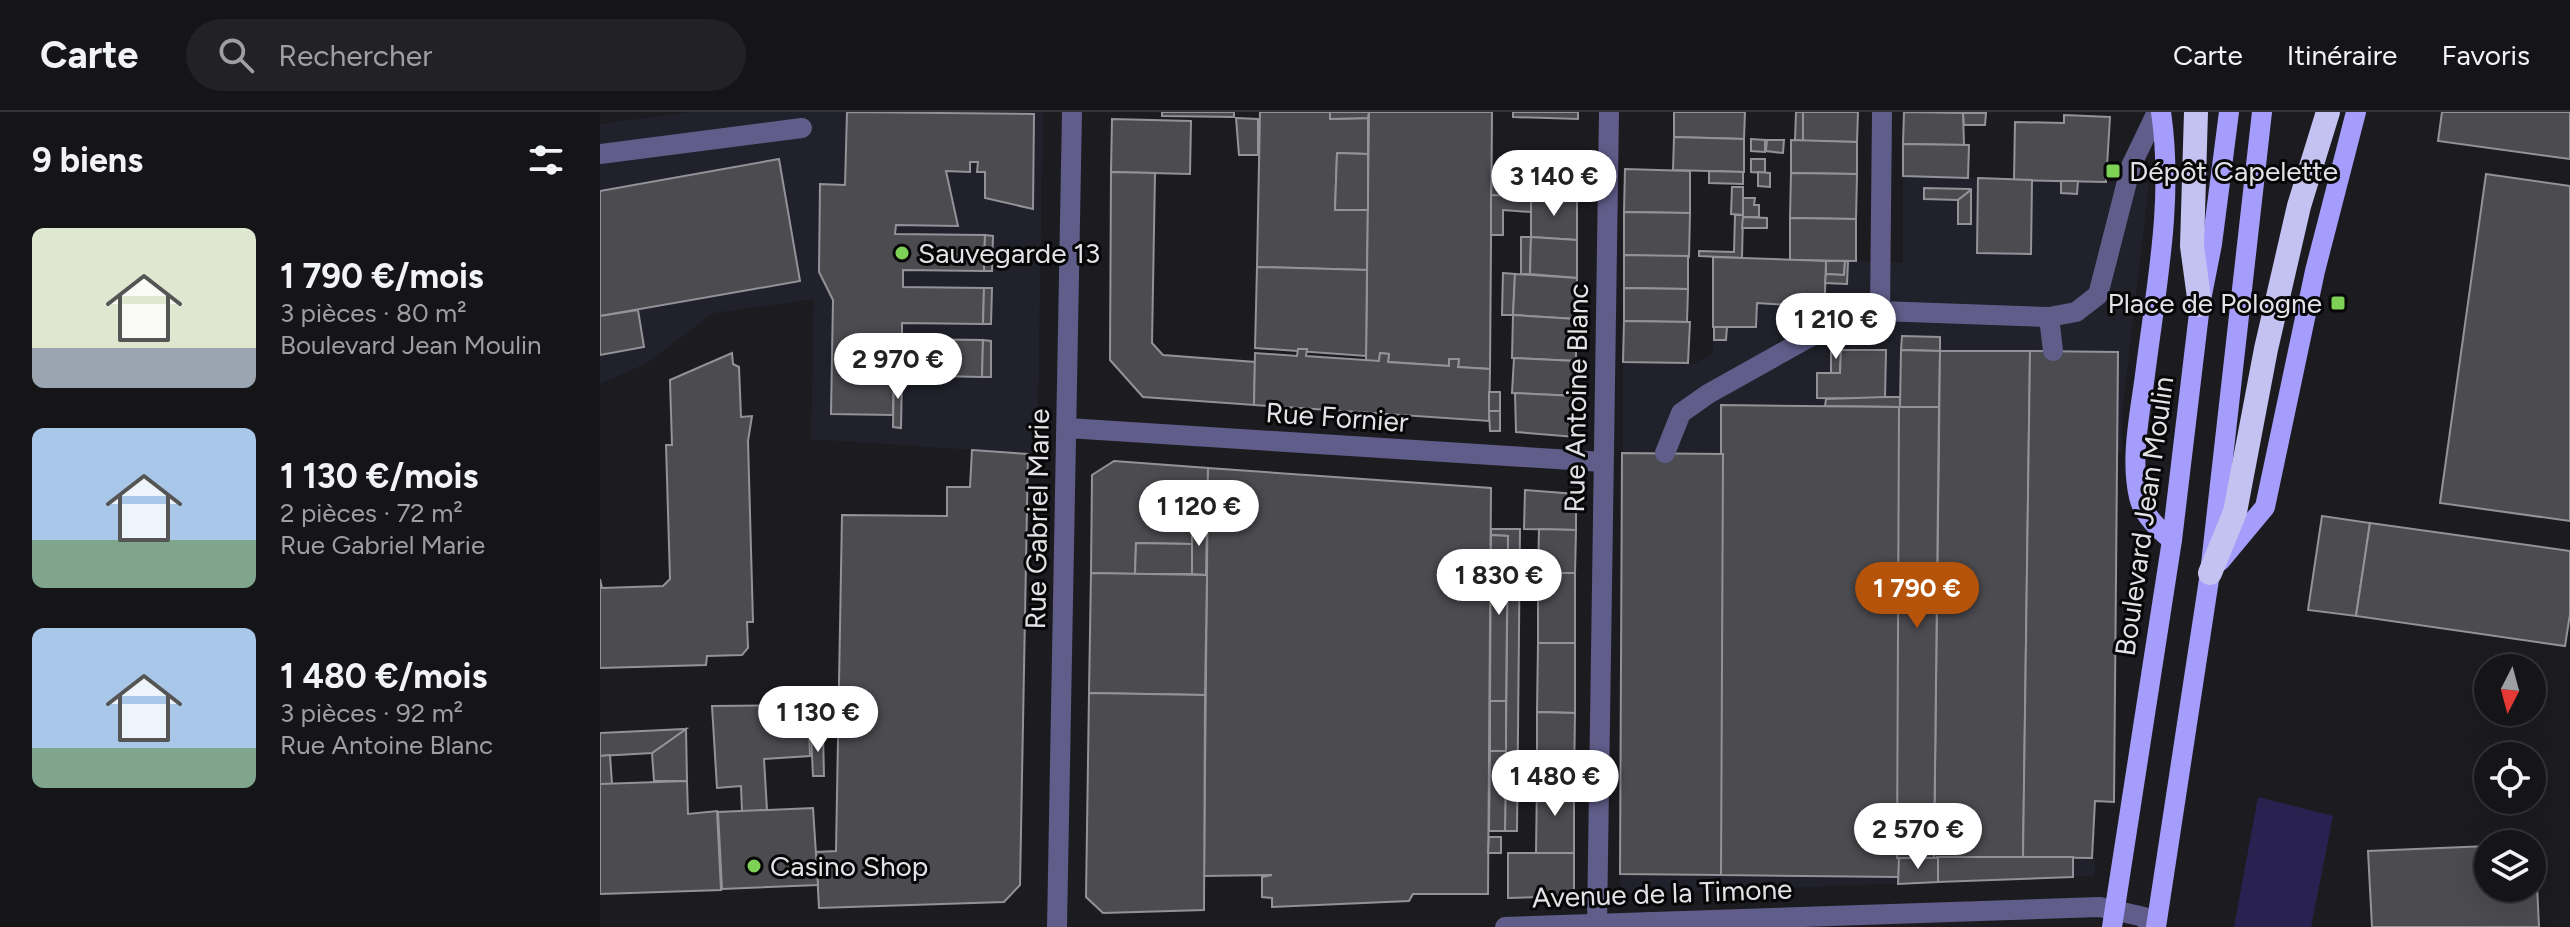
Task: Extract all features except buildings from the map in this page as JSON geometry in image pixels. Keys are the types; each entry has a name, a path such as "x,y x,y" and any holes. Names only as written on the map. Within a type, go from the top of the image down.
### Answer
{"highway":[{"path":"2196,112 2192,246 2200,305"},
{"path":"2210,573 2235,512 2266,349 2299,206 2328,112"}],"main road":[{"path":"2159,112 2166,146 2167,205 2136,449 2139,499 2155,527 2172,540"},
{"name":"Boulevard Jean Moulin","path":"2114,918 2172,540 2200,305 2212,244 2229,112"},
{"path":"2156,927 2210,573 2262,112"},
{"path":"2210,573 2265,507 2315,271 2356,115"}],"street":[{"name":"Rue Gabriel Marie","path":"1057,927 1072,112"},
{"name":"Rue Antoine Blanc","path":"1597,924 1609,112"},
{"path":"1880,311 1882,112"},
{"path":"1665,453 1681,413 1708,394 1844,318 1880,311 2049,317 2076,312 2098,295 2127,180 2159,112"},
{"path":"600,154 802,128"},
{"path":"2049,317 2053,351"},
{"name":"Rue Fornier","path":"1067,428 1603,462"},
{"name":"Avenue de la Timone","path":"1505,927 2144,917 2150,927"}],"shaded area":[{"path":"691,112 1043,112 1037,454 811,439 814,299 713,313 647,363 600,384 600,124"},
{"name":"Dépôt Capelette","path":"1903,176 2149,183 2122,413 2122,451 2117,451 2092,857 2095,858 2094,876 1620,894 1623,362 1696,364 1713,353 1713,257 1903,263"},
{"path":"2258,797 2333,816 2311,927 2234,927"}],"place":[{"name":"Dépôt Capelette","path":"2113,171"},
{"name":"Sauvegarde 13","path":"902,253"},
{"name":"Place de Pologne","path":"2338,303"},
{"name":"Casino Shop","path":"754,866"}]}
